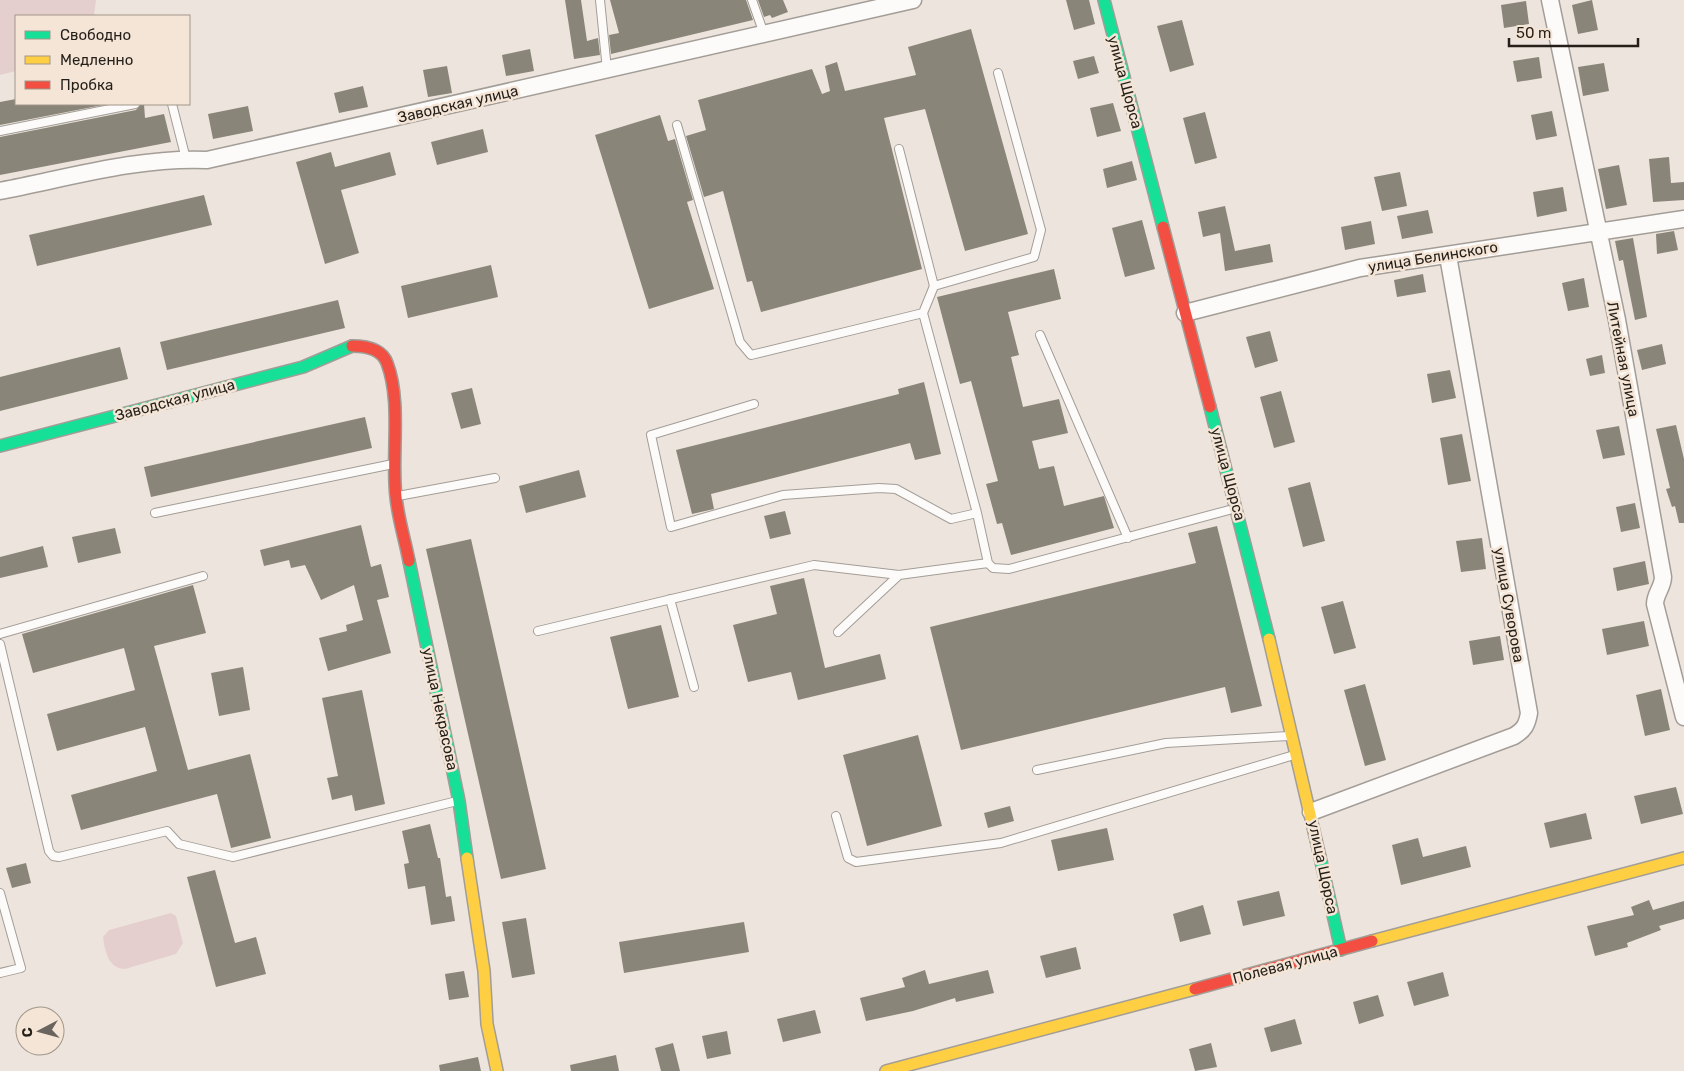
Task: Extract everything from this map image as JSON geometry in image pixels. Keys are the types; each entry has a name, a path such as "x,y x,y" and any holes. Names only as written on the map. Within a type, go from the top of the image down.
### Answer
{"street":[{"name":"Заводская улица","path":"0,191 145,163 186,159 207,160 913,0"},
{"name":"улица Щорса","path":"1104,0 1185,313 1238,508 1291,736 1311,812 1341,950"},
{"name":"Литейная улица","path":"1550,0 1596,232 1616,320 1663,577 1663,584 1655,597 1655,604 1684,716"},
{"name":"улица Белинского","path":"1185,313 1360,268 1684,219"},
{"name":"улица Суворова","path":"1311,812 1514,736 1522,731 1527,723 1527,704 1448,256"},
{"name":"Заводская улица","path":"0,446 303,367 352,346 365,346 377,351"},
{"name":"улица Некрасова","path":"377,351 387,362 394,400 396,496 459,801 484,971 487,1024 497,1071"},
{"name":"Полевая улица","path":"886,1071 1684,858"}],"lane":[{"path":"600,0 607,70"},
{"path":"752,0 764,34"},
{"path":"934,286 1034,257 1041,230 998,73"},
{"path":"0,132 130,105"},
{"path":"172,105 186,159"},
{"path":"677,125 740,342 751,355 923,313"},
{"path":"899,149 934,286 923,313 977,514 988,563 993,568 1009,569 1238,508"},
{"path":"1040,334 1128,538"},
{"path":"754,404 651,435 671,527 783,495 879,488 896,488 951,519 977,514"},
{"path":"154,513 395,463"},
{"path":"396,496 495,478"},
{"path":"538,631 814,565 899,575 988,563"},
{"path":"838,632 899,575"},
{"path":"0,634 203,576"},
{"path":"670,598 694,687"},
{"path":"0,644 49,851 53,856 59,857 167,831 179,844 233,857 459,801"},
{"path":"1037,770 1166,743 1291,736"},
{"path":"836,816 848,858 856,862 1001,843 1296,754"},
{"path":"0,893 21,968 0,973"}],"shaded area":[{"path":"0,0 96,0 94,15 15,15 15,71 0,75"},
{"path":"171,913 176,916 183,943 176,954 125,969 112,963 107,954 103,937 109,930"}],"building":[{"path":"565,0 581,0 587,41 598,38 600,55 574,59"},
{"path":"610,0 746,0 753,20 611,54 609,35 619,33"},
{"path":"758,0 783,0 788,12 772,18 770,15 764,17"},
{"path":"1066,0 1089,0 1095,24 1074,30"},
{"path":"1592,0 1598,30 1578,34 1572,5"},
{"path":"1526,1 1529,24 1504,28 1501,5"},
{"path":"1182,20 1194,65 1170,72 1157,26"},
{"path":"971,29 1028,234 965,251 925,109 884,118 922,269 761,312 752,281 747,282 723,191 704,197 686,136 706,130 698,100 812,69 822,94 830,91 825,66 837,62 845,91 916,75 908,47"},
{"path":"530,49 534,71 506,76 502,55"},
{"path":"1094,56 1099,73 1078,79 1073,61"},
{"path":"1539,57 1542,78 1517,82 1513,61"},
{"path":"1604,63 1609,91 1583,96 1578,67"},
{"path":"447,66 452,93 428,97 423,70"},
{"path":"363,86 368,107 339,113 334,93"},
{"path":"15,99 15,105 103,105 0,125 0,102"},
{"path":"1113,103 1121,131 1097,137 1090,108"},
{"path":"140,105 144,105 145,118 164,114 171,142 0,175 0,137 136,110"},
{"path":"248,106 253,131 213,139 208,114"},
{"path":"1552,111 1557,136 1536,140 1531,115"},
{"path":"1205,112 1217,158 1195,164 1183,118"},
{"path":"660,115 668,141 675,139 693,200 687,202 714,289 649,309 595,135"},
{"path":"483,129 488,152 437,165 431,142"},
{"path":"331,152 335,167 390,152 396,175 341,190 359,253 325,264 296,162"},
{"path":"1669,157 1671,183 1684,182 1684,200 1653,202 1649,159"},
{"path":"1132,161 1137,180 1107,188 1103,169"},
{"path":"1619,165 1627,205 1606,209 1598,169"},
{"path":"1400,172 1407,206 1382,211 1374,177"},
{"path":"1563,187 1567,211 1537,217 1533,192"},
{"path":"204,195 212,225 37,266 29,235"},
{"path":"1225,206 1235,251 1270,244 1273,262 1225,271 1220,233 1203,237 1198,212"},
{"path":"1428,210 1433,233 1402,239 1397,216"},
{"path":"1142,220 1155,269 1125,277 1112,228"},
{"path":"1371,221 1375,244 1345,250 1341,227"},
{"path":"1674,231 1678,250 1657,254 1656,234"},
{"path":"1633,238 1647,317 1635,320 1623,260 1619,261 1615,241"},
{"path":"491,265 498,297 408,318 401,286"},
{"path":"1054,269 1061,299 1008,312 1019,355 1011,357 1023,407 1059,399 1068,433 1032,441 1039,469 1054,466 1064,506 1104,496 1114,528 1011,555 1002,523 997,524 986,484 998,481 971,381 960,384 937,297"},
{"path":"1423,274 1426,292 1397,297 1394,280"},
{"path":"1584,278 1589,307 1568,311 1562,283"},
{"path":"338,300 345,328 167,370 160,342"},
{"path":"1270,331 1278,361 1255,368 1246,337"},
{"path":"1662,344 1666,364 1642,370 1637,350"},
{"path":"120,347 128,379 0,411 0,377"},
{"path":"1602,355 1605,373 1590,376 1586,359"},
{"path":"1450,370 1456,398 1432,403 1427,374"},
{"path":"924,382 941,454 915,460 910,443 711,494 714,509 692,514 676,450 899,394 898,389"},
{"path":"472,388 481,424 461,429 451,393"},
{"path":"1281,391 1295,442 1274,448 1260,397"},
{"path":"365,417 372,448 151,497 144,467"},
{"path":"1676,425 1684,459 1684,523 1679,523 1675,506 1672,507 1666,489 1670,488 1656,429"},
{"path":"1619,426 1625,455 1603,459 1596,430"},
{"path":"1462,434 1471,481 1448,485 1440,438"},
{"path":"579,470 586,497 526,513 519,486"},
{"path":"1310,482 1325,541 1303,547 1288,488"},
{"path":"1635,503 1640,528 1621,532 1616,507"},
{"path":"785,511 791,534 770,539 764,516"},
{"path":"361,525 371,567 381,564 389,597 377,600 391,653 328,671 319,638 347,631 346,625 363,620 354,585 321,600 305,565 291,568 289,560 264,566 260,550"},
{"path":"1217,526 1262,706 1231,713 1225,687 961,750 930,627 1196,563 1188,533"},
{"path":"115,528 121,553 78,563 72,537"},
{"path":"1482,538 1486,569 1461,572 1456,541"},
{"path":"471,539 546,869 501,879 426,549"},
{"path":"43,546 48,567 0,578 0,557"},
{"path":"1645,561 1649,584 1617,591 1613,568"},
{"path":"804,578 825,668 880,654 886,679 798,700 791,672 748,682 733,625 777,614 770,586"},
{"path":"193,585 206,633 154,646 188,770 250,754 271,838 231,848 217,794 81,830 71,795 157,771 145,727 57,751 47,714 135,690 124,648 33,673 22,634"},
{"path":"1343,601 1356,648 1334,654 1321,607"},
{"path":"1644,621 1649,646 1607,655 1602,629"},
{"path":"661,625 679,697 628,709 610,637"},
{"path":"1500,636 1504,660 1473,665 1469,641"},
{"path":"243,667 250,710 219,716 211,673"},
{"path":"1365,684 1386,760 1365,766 1344,690"},
{"path":"1661,689 1670,730 1645,736 1636,695"},
{"path":"362,690 385,804 355,811 352,795 332,800 327,778 338,776 322,698"},
{"path":"918,735 942,826 867,846 843,755"},
{"path":"1676,787 1683,814 1641,824 1634,796"},
{"path":"1010,806 1014,821 988,828 984,813"},
{"path":"1586,813 1592,839 1550,848 1544,823"},
{"path":"430,824 438,858 440,858 446,897 451,896 455,921 431,925 425,886 408,889 404,864 409,863 402,831"},
{"path":"1107,828 1114,860 1058,871 1051,840"},
{"path":"1418,838 1423,857 1466,846 1471,867 1401,885 1392,845"},
{"path":"26,863 31,883 12,888 6,868"},
{"path":"215,870 235,943 256,937 266,974 216,987 187,877"},
{"path":"1279,891 1285,916 1243,926 1237,901"},
{"path":"1649,900 1653,910 1684,901 1684,919 1659,926 1661,930 1627,943 1628,947 1595,956 1587,926 1634,915 1631,907"},
{"path":"1203,905 1211,934 1180,942 1173,914"},
{"path":"526,918 535,974 512,978 502,922"},
{"path":"744,922 749,952 624,973 619,942"},
{"path":"1076,947 1081,969 1046,978 1040,956"},
{"path":"925,970 929,984 988,970 994,993 956,1002 955,998 913,1011 866,1021 860,998 905,987 902,978"},
{"path":"464,971 469,997 449,1000 445,974"},
{"path":"1443,972 1449,996 1414,1006 1407,982"},
{"path":"1378,995 1384,1016 1359,1024 1353,1002"},
{"path":"815,1010 821,1033 783,1042 777,1019"},
{"path":"1295,1019 1302,1044 1271,1052 1264,1028"},
{"path":"727,1031 731,1054 707,1059 702,1036"},
{"path":"673,1043 680,1071 661,1071 655,1048"},
{"path":"1211,1043 1217,1067 1195,1071 1189,1049"},
{"path":"616,1055 619,1071 571,1071 570,1065"},
{"path":"478,1057 481,1071 440,1071 439,1065"}],"traffic: fast":[{"path":"1104,0 1163,227"},
{"path":"0,446 303,367 352,346"},
{"path":"1210,407 1269,639"},
{"path":"409,561 459,801 467,858"},
{"path":"1320,857 1341,950"}],"traffic: slow":[{"path":"1269,639 1320,857"},
{"path":"467,858 484,971 487,1024 497,1071"},
{"path":"1372,941 1684,858"},
{"path":"886,1071 1195,989"}],"traffic: jam":[{"path":"1163,227 1210,407"},
{"path":"352,346 367,348 381,354 385,358 391,378 395,412 396,497 409,561"},
{"path":"1195,989 1372,941"}]}
